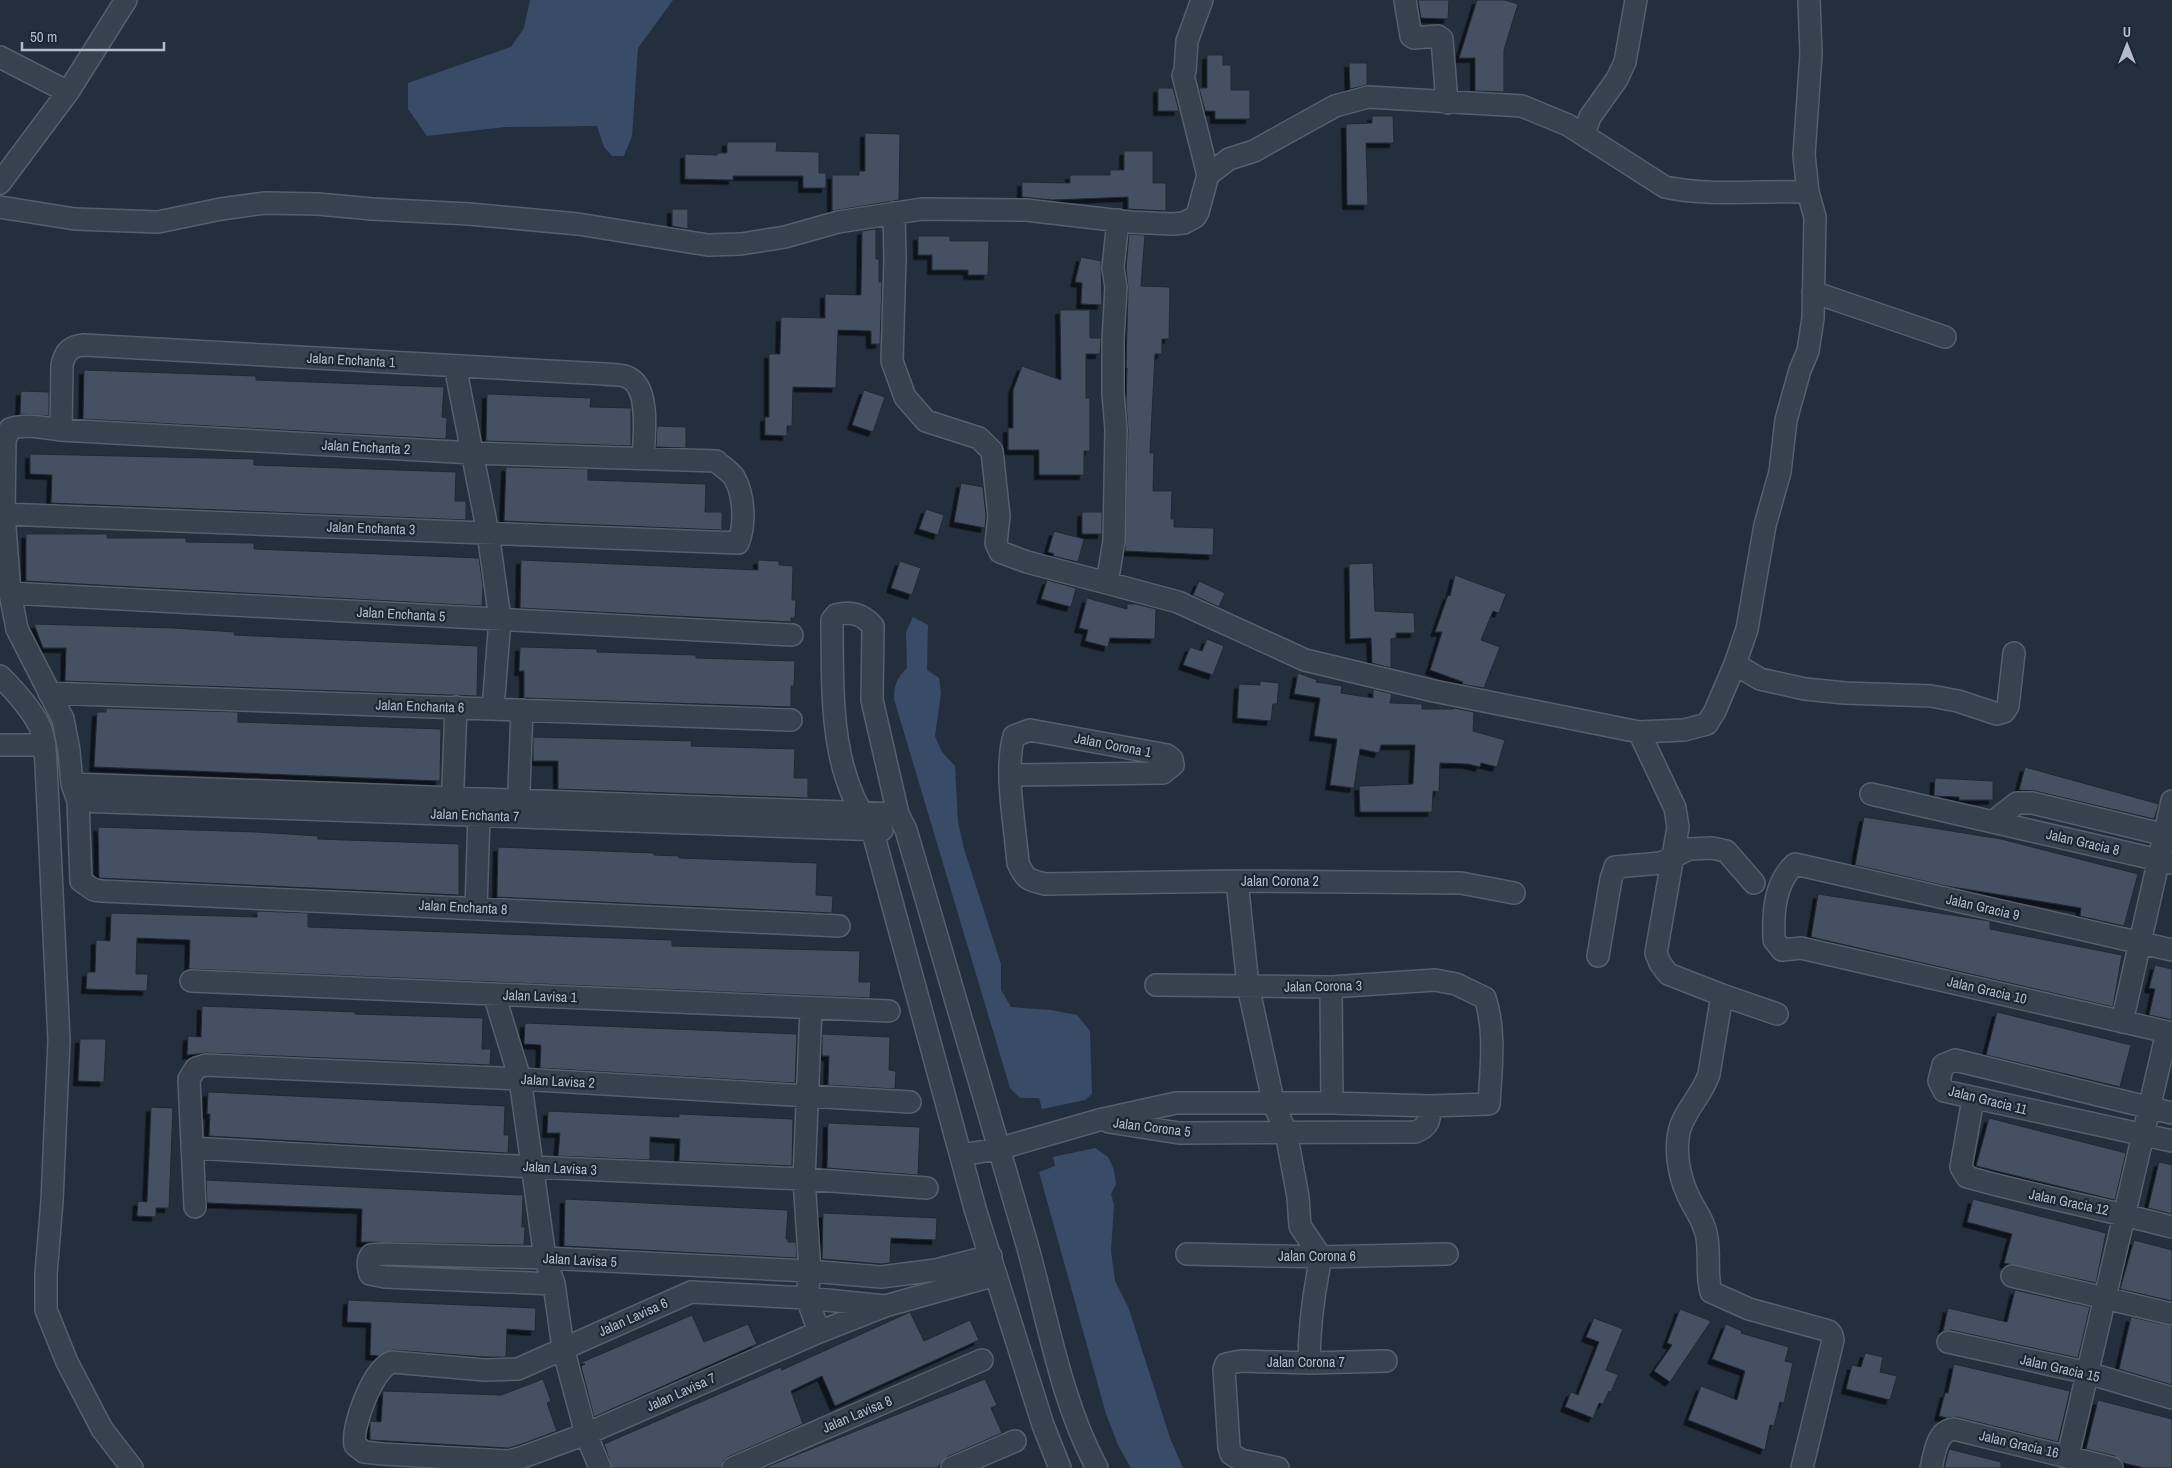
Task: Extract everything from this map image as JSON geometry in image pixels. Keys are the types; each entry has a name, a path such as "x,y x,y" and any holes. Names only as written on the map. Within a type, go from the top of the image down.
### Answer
{"street":[{"path":"0,183 68,92 126,0"},
{"path":"0,207 75,219 158,222 221,209 265,204 318,204 469,214 578,224 708,245 741,244 785,237 838,222 922,209 1026,210 1118,220 1172,224 1184,223 1198,212 1208,175 1183,75 1185,71 1187,41 1202,0"},
{"path":"1405,0 1411,36 1414,38 1438,36 1442,39 1447,103"},
{"path":"1584,135 1590,117 1617,79 1624,62 1636,0"},
{"path":"894,213 895,258 892,361 906,397 926,421 979,438 992,451 999,510 996,543 1000,552 1027,562 1178,602 1305,660 1434,691 1639,732 1684,730 1707,724 1715,711 1735,664 1747,629 1765,525 1780,472 1786,420 1800,370 1808,350 1813,318 1816,244 1815,217 1808,192 1804,155 1811,54 1809,0"},
{"path":"0,57 68,92"},
{"path":"1208,175 1230,158 1254,151 1335,106 1368,97 1522,106 1568,125 1665,188 1683,191 1773,190 1808,192"},
{"path":"1107,583 1114,541 1116,429 1113,393 1113,340 1116,287 1113,268 1118,220"},
{"path":"1813,292 1945,337"},
{"name":"Jalan Enchanta 1","path":"61,430 62,365 64,355 74,346 604,374 628,377 641,391 644,409 643,458"},
{"path":"455,366 488,533 500,619 492,708"},
{"name":"Jalan Enchanta 2","path":"4,514 5,440 10,430 18,426 473,453 716,461 733,476 742,500 742,530 738,543"},
{"path":"4,514 10,593 17,629 63,719 75,792"},
{"name":"Jalan Enchanta 3","path":"4,514 738,543"},
{"name":"Jalan Enchanta 5","path":"10,593 792,635"},
{"path":"1060,1468 1043,1425 976,1212 866,821 839,756 833,699 832,620 836,615 848,612 865,617 873,626 872,700 902,822 1026,1242 1055,1352 1077,1422 1097,1468"},
{"path":"1735,664 1760,679 1788,686 1845,693 1931,696 1958,701 1997,714 2004,712 2008,706 2014,653"},
{"path":"0,676 14,691 39,726 45,745 59,1040 52,1201 46,1274 46,1310 67,1362 102,1429 132,1468"},
{"name":"Jalan Enchanta 6","path":"49,693 791,720"},
{"path":"452,806 456,707"},
{"path":"519,808 522,710"},
{"name":"Jalan Corona 1","path":"1030,730 1167,755 1172,760 1172,765 1163,773 1011,774 1010,749 1014,736 1030,730"},
{"path":"1639,732 1677,816 1678,827 1656,953 1660,963 1668,974 1777,1014"},
{"path":"0,745 45,745"},
{"name":"Jalan Corona 2","path":"1011,774 1018,862 1022,874 1029,880 1045,884 1237,881 1461,883 1514,893"},
{"name":"Jalan Enchanta 7","path":"75,792 902,822"},
{"name":"Jalan Enchanta 8","path":"75,792 81,881 94,890 839,926"},
{"name":"Jalan Gracia 8","path":"1870,794 2166,861"},
{"path":"2122,1022 2140,944 2166,861 2166,835 2172,801"},
{"name":"Jalan Gracia 8","path":"1994,822 2017,804 2032,803 2166,835"},
{"name":"Jalan Enchanta 7","path":"452,806 479,815 519,808"},
{"path":"476,908 479,815"},
{"path":"1598,956 1611,879 1615,867 1661,864 1689,849 1712,848 1726,851 1754,883"},
{"name":"Jalan Gracia 9","path":"1795,864 2172,950"},
{"name":"Jalan Gracia 10","path":"1795,864 1785,873 1779,885 1774,940 1782,950 1801,948 2170,1033"},
{"path":"1237,881 1248,986 1274,1104 1286,1132 1298,1197 1300,1226 1321,1257 1309,1339 1309,1363"},
{"name":"Jalan Corona 3","path":"1156,985 1331,987 1435,980 1456,984 1485,998 1490,1016 1492,1049 1489,1104"},
{"name":"Jalan Lavisa 1","path":"192,981 889,1011"},
{"path":"1331,987 1332,1103"},
{"path":"494,994 520,1079 545,1258 554,1284 563,1348 586,1434 600,1468"},
{"path":"1722,995 1709,1074 1706,1084 1679,1132 1678,1156 1687,1194 1698,1210 1708,1239 1708,1282 1711,1292 1749,1310 1829,1332 1832,1335 1833,1340 1802,1468"},
{"path":"812,1008 804,1179 810,1271 807,1298 819,1332"},
{"path":"2068,1456 2150,1107 2170,1033"},
{"name":"Jalan Gracia 11","path":"2172,1113 1955,1060 1944,1065 1939,1081 1944,1091 1973,1099 2172,1141"},
{"name":"Jalan Lavisa 2","path":"192,1148 189,1079 196,1068 206,1065 520,1079 910,1102"},
{"name":"Jalan Gracia 12","path":"1973,1099 1961,1167 1967,1177 2172,1227"},
{"name":"Jalan Corona 5","path":"1099,1120 1176,1103 1332,1103 1430,1106 1489,1104"},
{"name":"Jalan Corona 5","path":"1099,1120 1179,1134 1415,1132 1426,1126 1430,1120 1430,1106"},
{"path":"960,1156 998,1149 1099,1120"},
{"path":"192,1148 195,1207"},
{"name":"Jalan Lavisa 3","path":"192,1148 533,1167 804,1179 927,1188"},
{"name":"Jalan Lavisa 5","path":"554,1284 385,1277 370,1274 368,1267 369,1258 371,1255 383,1254 545,1258 810,1271 881,1277 936,1270 993,1266"},
{"name":"Jalan Corona 6","path":"1187,1254 1321,1257 1446,1254"},
{"name":"Jalan Lavisa 7","path":"358,1449 383,1454 509,1461 586,1434 819,1332 993,1266"},
{"path":"2012,1276 2172,1314"},
{"name":"Jalan Lavisa 6","path":"358,1449 354,1438 357,1423 374,1379 386,1364 399,1362 485,1370 511,1370 691,1292 807,1298 885,1306"},
{"name":"Jalan Gracia 15","path":"1948,1342 2088,1373 2172,1398"},
{"name":"Jalan Lavisa 8","path":"733,1468 982,1360"},
{"name":"Jalan Corona 7","path":"1278,1468 1241,1460 1231,1454 1228,1447 1224,1369 1226,1364 1241,1361 1309,1363 1386,1361"},
{"name":"Jalan Gracia 16","path":"1931,1468 1940,1437 1954,1429 2112,1468"},
{"path":"952,1468 1015,1441"}],"water":[{"path":"530,0 673,0 638,48 632,136 624,156 612,156 604,147 597,126 505,127 427,136 408,109 408,83 511,47 524,28"},
{"path":"913,617 928,625 927,670 939,678 941,693 935,736 942,752 955,766 958,822 964,849 1001,964 1001,990 1011,1007 1051,1010 1077,1015 1090,1031 1092,1094 1085,1100 1042,1109 1039,1098 1020,1098 1010,1088 894,699 897,682 907,668 906,632"},
{"path":"1095,1148 1108,1157 1114,1170 1116,1184 1111,1194 1114,1205 1111,1251 1115,1281 1129,1309 1170,1438 1183,1468 1131,1468 1118,1445 1106,1414 1039,1172 1055,1166 1053,1157"}],"building":[{"path":"1418,0 1449,0 1448,19 1421,18"},
{"path":"1477,0 1504,0 1518,4 1504,50 1504,92 1475,91 1475,58 1459,58"},
{"path":"1207,55 1223,55 1223,65 1231,65 1231,90 1250,90 1250,119 1215,119 1215,111 1205,111 1199,88 1207,88"},
{"path":"1349,63 1367,63 1367,85 1350,89"},
{"path":"1158,88 1173,88 1179,111 1158,111"},
{"path":"1372,116 1393,116 1394,143 1366,143 1368,205 1347,205 1346,124 1372,123"},
{"path":"865,133 900,134 899,200 832,211 832,175 859,175 859,171 865,171"},
{"path":"727,142 777,142 776,151 819,152 819,173 826,173 826,188 803,188 803,176 733,176 733,180 685,179 685,154 717,155 717,153 727,153"},
{"path":"1124,151 1153,151 1153,183 1166,183 1166,211 1128,209 1128,197 1052,200 1022,197 1022,182 1070,183 1070,175 1110,175 1110,170 1124,170"},
{"path":"672,209 688,209 688,229 672,226"},
{"path":"876,229 876,259 879,259 879,282 882,282 880,344 871,344 871,331 838,330 836,388 793,387 792,426 787,426 787,436 765,435 765,417 769,417 769,354 780,354 781,317 825,318 825,294 861,295 862,231"},
{"path":"1129,234 1145,235 1141,286 1170,287 1169,339 1162,339 1162,354 1155,354 1150,453 1154,453 1153,491 1172,491 1171,519 1174,519 1174,527 1214,528 1213,555 1125,551 1128,429 1126,368 1128,288 1126,268"},
{"path":"918,236 950,236 950,241 989,241 988,275 968,275 968,270 932,270 932,255 918,255"},
{"path":"1081,257 1101,261 1102,305 1081,304 1082,283 1075,282"},
{"path":"1060,310 1090,310 1090,338 1101,338 1100,354 1086,354 1086,398 1090,398 1090,451 1084,451 1084,475 1039,475 1039,450 1008,450 1008,428 1013,428 1013,390 1022,366 1061,380"},
{"path":"84,370 256,376 256,380 444,387 442,417 447,418 446,439 83,419"},
{"path":"864,390 885,397 873,432 852,425"},
{"path":"21,391 49,392 49,416 20,414"},
{"path":"487,394 591,398 590,407 631,408 631,446 486,441"},
{"path":"657,426 686,427 686,448 656,447"},
{"path":"30,454 254,459 254,465 456,472 455,501 466,501 466,520 51,503 52,475 30,474"},
{"path":"506,467 588,469 588,480 706,484 705,512 722,512 722,530 504,521"},
{"path":"961,483 983,487 986,516 985,528 954,522"},
{"path":"926,509 944,515 938,535 919,529"},
{"path":"1082,512 1102,512 1102,534 1082,534"},
{"path":"1054,531 1084,539 1078,562 1053,556 1054,554 1048,552"},
{"path":"26,534 107,534 107,538 186,538 186,542 254,543 254,549 479,558 483,586 482,606 26,581"},
{"path":"521,560 758,570 758,560 779,561 779,565 793,566 792,600 796,600 795,618 791,618 791,622 520,608"},
{"path":"900,561 921,568 912,595 891,588"},
{"path":"1373,563 1375,611 1414,613 1415,633 1396,633 1396,638 1391,639 1391,668 1372,663 1371,638 1350,639 1349,564"},
{"path":"1455,575 1506,594 1499,613 1493,611 1481,640 1500,647 1484,688 1462,684 1463,682 1430,670 1442,632 1435,632 1448,595 1450,596"},
{"path":"1047,580 1076,588 1071,607 1041,599"},
{"path":"1199,581 1225,593 1219,607 1193,595"},
{"path":"1087,598 1127,609 1127,604 1136,604 1156,609 1155,639 1110,638 1108,647 1085,641 1088,630 1079,628"},
{"path":"34,624 173,628 235,632 234,635 478,646 477,696 65,681 66,648 43,648"},
{"path":"1207,639 1224,646 1213,675 1183,665 1190,647 1202,651"},
{"path":"520,647 696,655 696,658 795,661 794,686 791,686 791,707 524,698 524,671 519,671"},
{"path":"1298,673 1317,680 1316,682 1342,686 1341,693 1373,698 1373,689 1392,694 1390,703 1422,704 1422,709 1454,708 1474,712 1473,731 1505,740 1497,767 1481,763 1480,767 1468,764 1440,763 1439,792 1433,791 1432,812 1360,812 1359,786 1413,784 1415,745 1381,745 1379,753 1360,749 1354,788 1330,785 1337,739 1314,736 1320,698 1294,694"},
{"path":"1260,681 1279,683 1277,704 1273,704 1271,721 1237,718 1239,684 1260,685"},
{"path":"106,708 238,712 238,722 441,729 440,781 94,767 97,712 106,712"},
{"path":"533,737 692,741 691,746 795,749 794,778 808,778 808,798 558,789 558,761 533,761"},
{"path":"2025,767 2159,804 2154,819 2035,791 2019,790"},
{"path":"1935,778 1993,781 1993,800 1959,800 1959,797 1934,796"},
{"path":"1864,817 2001,839 2138,874 2124,926 2080,916 2081,908 1946,886 1855,865"},
{"path":"98,827 257,832 318,836 318,839 459,844 459,895 99,878"},
{"path":"498,847 654,853 654,855 679,856 679,858 817,863 816,895 833,896 832,913 497,897"},
{"path":"1818,894 1990,921 1990,929 2122,955 2113,1007 1811,937"},
{"path":"257,911 308,913 308,927 672,940 672,946 860,951 859,982 871,982 870,998 189,969 190,940 137,938 136,974 148,974 147,991 86,989 87,972 95,972 96,940 110,941 111,913 257,917"},
{"path":"2155,965 2172,969 2172,1020 2149,1015 2155,989 2149,988"},
{"path":"202,1006 483,1018 482,1049 491,1049 490,1065 207,1053 187,1055 188,1036 201,1037"},
{"path":"1997,1012 2131,1045 2120,1087 1986,1055"},
{"path":"525,1023 797,1034 795,1083 540,1068 541,1045 524,1044"},
{"path":"822,1034 890,1037 889,1070 896,1071 895,1089 828,1085 829,1056 822,1056"},
{"path":"80,1039 106,1039 104,1082 78,1081"},
{"path":"208,1092 505,1106 504,1135 509,1135 508,1153 209,1136"},
{"path":"151,1107 173,1108 169,1208 156,1208 156,1217 137,1216 138,1201 147,1202"},
{"path":"548,1111 679,1117 679,1114 793,1119 792,1166 679,1161 680,1139 650,1137 650,1160 558,1156 560,1133 547,1133"},
{"path":"1989,1118 2126,1153 2115,1200 1976,1166"},
{"path":"828,1123 920,1127 918,1175 827,1168"},
{"path":"2159,1162 2172,1165 2172,1214 2148,1208"},
{"path":"206,1180 523,1195 522,1227 525,1227 524,1245 361,1242 362,1209 207,1203"},
{"path":"565,1199 788,1210 786,1239 788,1239 788,1242 796,1242 797,1258 564,1246"},
{"path":"1973,1199 2106,1233 2096,1283 2004,1263 2012,1234 1967,1222"},
{"path":"823,1213 937,1218 936,1240 891,1238 890,1263 881,1264 822,1259"},
{"path":"2134,1240 2172,1250 2172,1301 2120,1289"},
{"path":"2015,1290 2090,1307 2078,1358 1951,1330 1943,1331 1948,1308 2007,1322"},
{"path":"348,1300 536,1308 535,1331 507,1329 506,1357 393,1350 379,1356 370,1355 371,1323 347,1322"},
{"path":"1680,1309 1711,1321 1670,1382 1654,1371 1672,1345 1667,1343"},
{"path":"910,1312 924,1341 970,1320 979,1340 835,1406 822,1376 791,1391 803,1424 728,1457 723,1461 721,1468 612,1468 604,1444 781,1367 782,1370"},
{"path":"692,1315 704,1342 748,1324 757,1344 594,1417 581,1366 585,1364 580,1363"},
{"path":"2131,1317 2172,1326 2172,1385 2119,1369"},
{"path":"1594,1318 1623,1329 1606,1370 1618,1375 1611,1392 1609,1391 1603,1404 1599,1403 1593,1418 1565,1407 1571,1392 1578,1395 1599,1342 1586,1337"},
{"path":"1726,1324 1742,1331 1741,1333 1789,1347 1785,1361 1793,1363 1784,1403 1780,1402 1774,1426 1770,1425 1765,1450 1688,1420 1701,1386 1737,1400 1745,1371 1712,1359"},
{"path":"1865,1353 1883,1357 1880,1372 1897,1376 1890,1400 1846,1389 1852,1365 1861,1367"},
{"path":"1954,1364 2070,1391 2058,1442 1957,1417 1947,1418 1939,1416 1945,1393 1948,1393"},
{"path":"543,1379 551,1401 547,1403 557,1431 519,1445 508,1448 370,1440 370,1421 381,1422 383,1391 501,1395"},
{"path":"985,1379 997,1405 991,1408 1002,1433 947,1457 937,1468 764,1468"},
{"path":"2098,1400 2172,1419 2172,1468 2144,1468 2123,1463 2115,1456 2086,1449"},
{"path":"1949,1449 2001,1462 2001,1468 1944,1468"}]}
